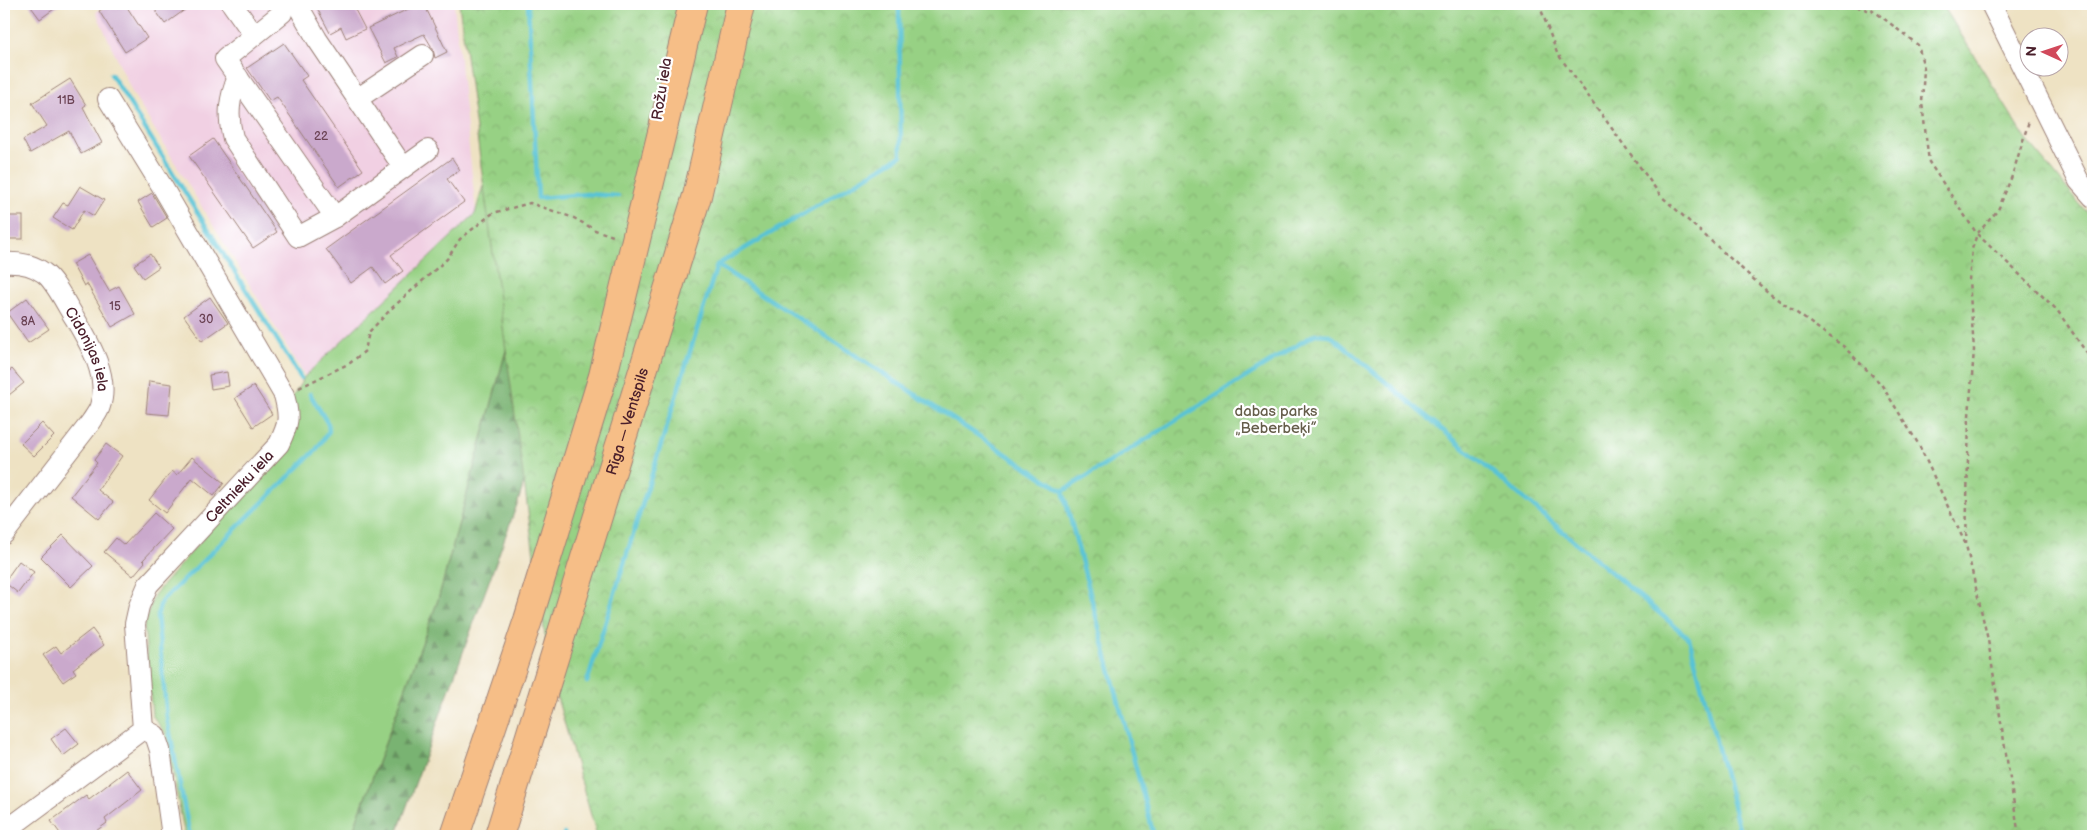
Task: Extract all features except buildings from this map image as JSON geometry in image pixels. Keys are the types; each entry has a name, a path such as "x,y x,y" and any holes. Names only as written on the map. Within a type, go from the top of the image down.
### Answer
{"highway":[{"path":"455,836 528,620 603,376 694,4"},
{"name":"Rīga — Ventspils","path":"498,836 696,196 741,4"}],"street":[{"path":"232,4 254,36"},
{"path":"282,4 282,14 225,58 335,217"},
{"path":"297,4 317,39 403,168"},
{"name":"Rožu iela","path":"653,176 655,132 662,74 679,4"},
{"path":"1994,11 2021,26"},
{"path":"1994,11 2079,181 2093,197"},
{"path":"357,99 423,55"},
{"path":"238,77 231,92 228,120 233,138 298,237 335,217 428,150"},
{"name":"Celtnieku iela","path":"108,99 163,188 284,395 288,425 279,444 148,585 139,606 135,624 143,729"},
{"name":"Cidonijas iela","path":"4,263 26,264 45,273 65,301 90,345 100,368 102,388 101,405 91,422 4,534"},
{"path":"4,832 143,729 155,735 160,750 172,836"}],"path":[{"path":"1539,4 1557,53 1661,196 1770,294 1843,346 1881,384 1919,444 1966,546 1988,640 2019,836"},
{"path":"1849,4 1877,13"},
{"path":"1865,4 1918,45 1924,68 1922,102 1929,162 1977,234 2058,310 2093,362"},
{"path":"1966,546 1969,416 1974,350 1969,280 1972,249 1977,234 1998,210 2012,176 2036,94"},
{"path":"284,395 350,364 365,351 369,332 392,308 448,259 460,239 493,213 530,203 574,218 595,230 635,246"}],"shaded area":[{"path":"110,4 454,4 476,214 305,376 133,94 96,12"}],"green space":[{"name":"dabas parks „Beberbeķi”","path":"459,4 1942,4 2026,139 2093,220 2093,836 597,836 550,673"},
{"path":"488,168 522,292 438,600 351,836 185,836 165,733 152,715 144,625 154,595 292,436 291,400 305,376 475,214"},
{"path":"522,292 552,391 519,499 396,836 351,836 438,600"}],"waterway":[{"path":"528,4 538,198 587,194 618,196"},
{"path":"587,682 717,265 901,156 899,4"},
{"path":"111,74 301,378"},
{"path":"717,265 1063,491 1154,836"},
{"path":"1063,491 1315,334 1330,335 1689,638 1741,836"},
{"path":"190,836 167,718 157,616 161,602 316,450 329,431 328,424 310,394"}]}
